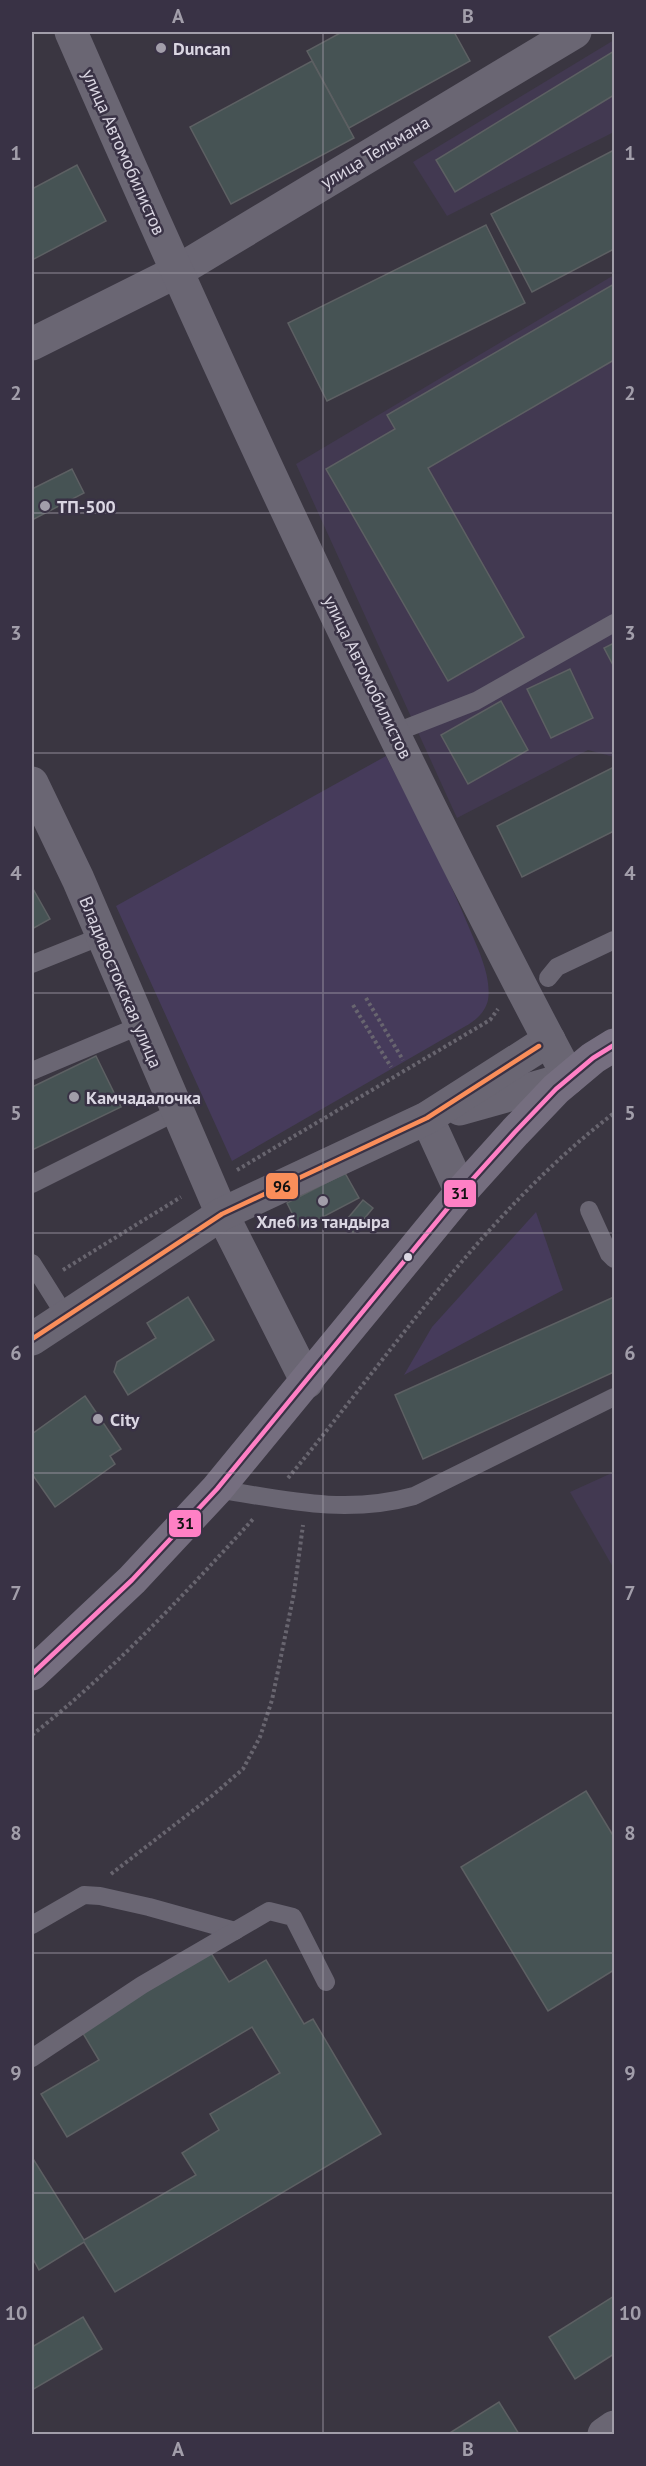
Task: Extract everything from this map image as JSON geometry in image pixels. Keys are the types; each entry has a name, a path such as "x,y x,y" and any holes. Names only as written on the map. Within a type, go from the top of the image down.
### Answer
{"main road":[{"path":"32,1674 132,1580 217,1489 461,1192 515,1132 569,1078 593,1058 615,1045"}],"street":[{"name":"улица Автомобилистов","path":"71,32 176,272 394,733 569,1078"},
{"name":"улица Тельмана","path":"176,272 575,32"},
{"path":"32,344 176,272"},
{"name":"Владивостокская улица","path":"32,783 78,879 176,1112 222,1214 307,1382"},
{"path":"32,1339 222,1214 427,1118 549,1040"},
{"path":"427,1118 569,1078"},
{"path":"427,1118 461,1192"},
{"path":"604,2434 615,2427"}],"lane":[{"path":"394,733 476,701 615,623"},
{"path":"32,964 102,936"},
{"path":"548,978 557,967 615,940"},
{"path":"32,1071 140,1026"},
{"path":"32,1184 176,1112"},
{"path":"589,1210 609,1254 615,1259"},
{"path":"32,1263 66,1317"},
{"path":"217,1489 307,1504 347,1506 385,1504 414,1496 615,1397"},
{"path":"32,1925 84,1895 100,1896 148,1907 235,1931"},
{"path":"32,2058 142,1985 268,1911 293,1917 326,1983"}],"path":[{"path":"366,998 403,1060"},
{"path":"353,1005 391,1068"},
{"path":"227,1175 490,1020 500,1006"},
{"path":"32,1735 63,1710 131,1647 211,1565 271,1498 506,1209 583,1137 615,1113"},
{"path":"61,1272 187,1193"},
{"path":"84,1895 243,1769 260,1737 272,1700 294,1593 307,1504"}],"shaded area":[{"path":"614,40 614,132 447,216 413,162"},
{"path":"614,275 614,757 588,750 457,818 296,464"},
{"path":"386,756 459,903 479,952 488,981 487,1005 468,1025 232,1161 116,906"},
{"path":"536,1212 563,1290 404,1375 432,1327"},
{"path":"614,1472 614,1569 570,1492"}],"building":[{"path":"342,32 454,32 470,61 349,128 307,51"},
{"path":"614,51 614,95 455,192 436,160"},
{"path":"312,61 354,138 231,204 190,127"},
{"path":"614,150 614,249 532,292 491,214"},
{"path":"77,165 106,221 32,260 32,189"},
{"path":"486,225 525,303 327,401 288,323"},
{"path":"614,284 614,360 428,468 524,637 448,681 326,469 395,429 387,415"},
{"name":"ТП-500","path":"72,469 84,493 32,520 32,489"},
{"path":"614,643 614,667 604,648"},
{"path":"570,669 593,718 551,738 527,689"},
{"path":"501,701 528,750 468,784 441,735"},
{"path":"614,767 614,831 522,877 497,826"},
{"path":"32,887 50,919 32,929"},
{"name":"Камчадалочка","path":"96,1056 121,1107 32,1150 32,1087"},
{"name":"Хлеб из тандыра","path":"345,1173 359,1198 300,1229 287,1203"},
{"path":"363,1200 373,1208 353,1232 343,1224"},
{"path":"188,1297 214,1340 128,1395 114,1372 117,1362 156,1338 147,1323"},
{"path":"614,1297 614,1372 423,1459 395,1395"},
{"path":"85,1396 121,1449 110,1456 115,1464 55,1507 32,1474 32,1434"},
{"path":"586,1791 614,1837 614,1970 548,2011 461,1867"},
{"path":"211,1953 229,1982 266,1960 304,2024 313,2019 381,2134 115,2292 84,2242 39,2270 32,2257 32,2157 84,2240 196,2175 182,2153 219,2130 210,2114 280,2073 252,2027 67,2137 41,2094 99,2060 81,2030"},
{"path":"614,2296 614,2354 575,2379 549,2337"},
{"path":"83,2317 102,2349 32,2390 32,2347"},
{"path":"499,2402 519,2434 448,2434"}],"transit line":[{"name":"31","path":"32,1674 132,1580 217,1489 461,1192 515,1132 556,1089 593,1058 614,1045"},
{"name":"96","path":"32,1339 222,1214 427,1118 539,1046"}],"place":[{"name":"Duncan","path":"161,48"},
{"name":"ТП-500","path":"45,506"},
{"name":"Камчадалочка","path":"74,1097"},
{"name":"Хлеб из тандыра","path":"323,1201"},
{"name":"City","path":"98,1419"}]}
